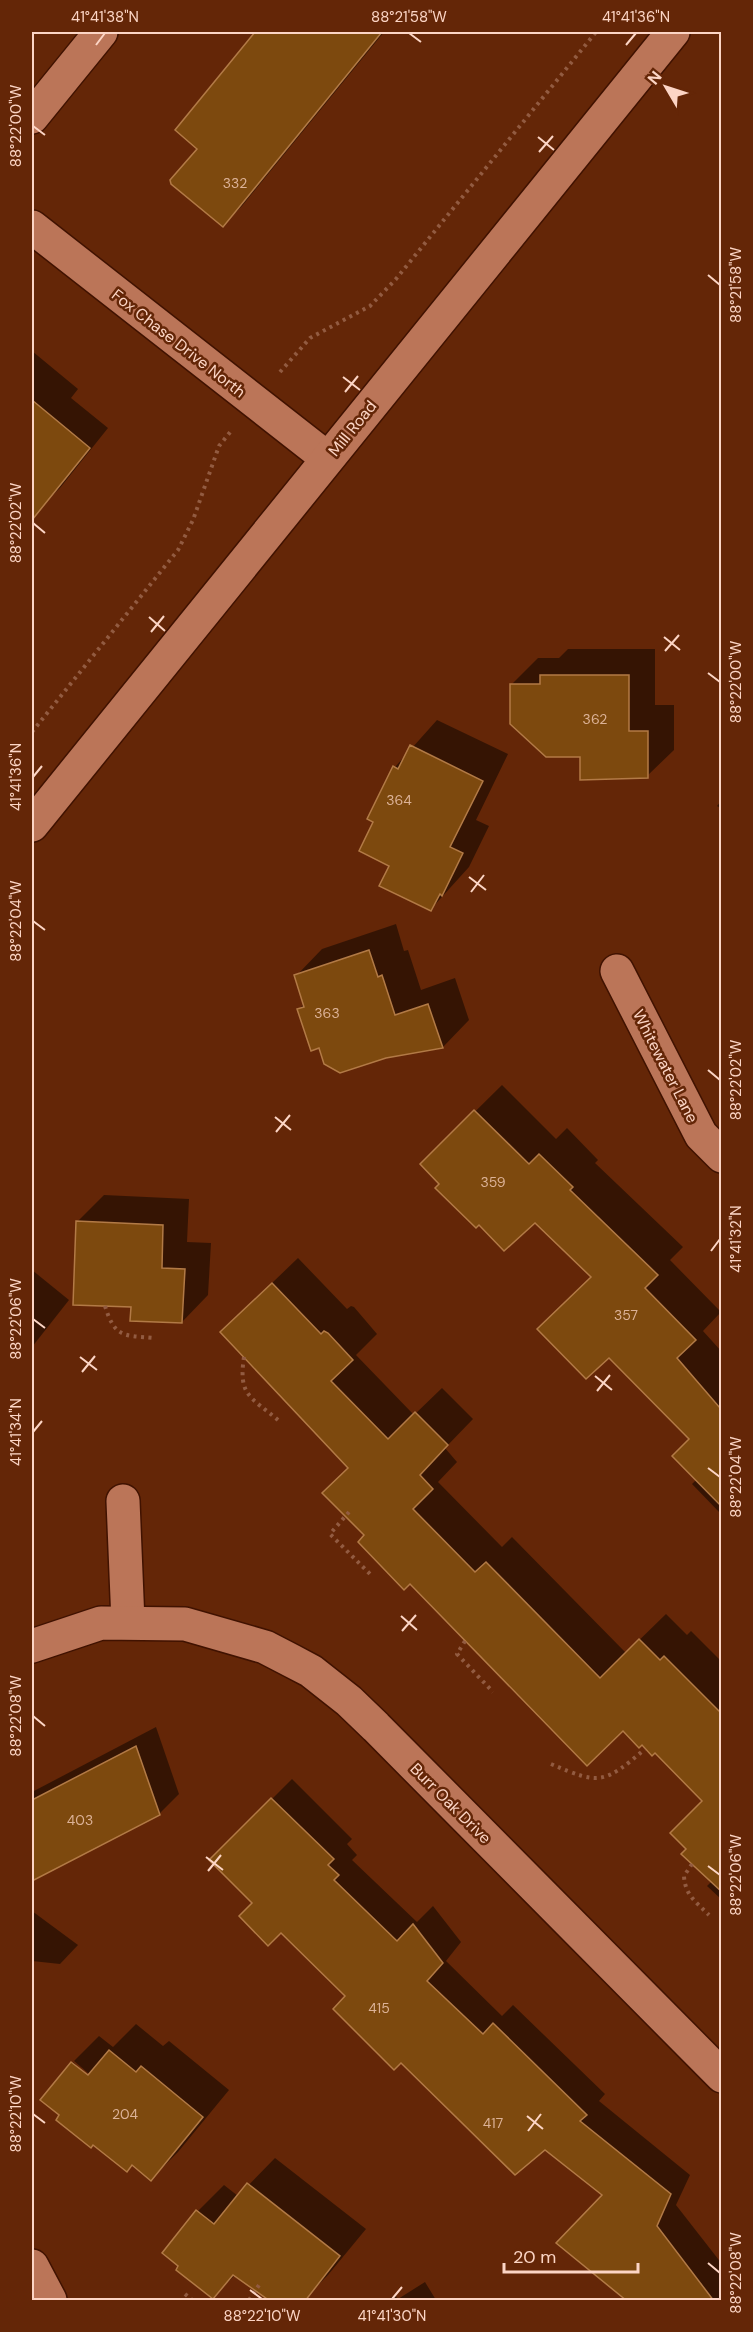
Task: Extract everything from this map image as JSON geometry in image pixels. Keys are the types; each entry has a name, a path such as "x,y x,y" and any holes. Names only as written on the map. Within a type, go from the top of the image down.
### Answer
{"street":[{"path":"32,117 101,32"},
{"name":"Mill Road","path":"32,825 673,32"},
{"name":"Fox Chase Drive North","path":"32,227 327,458"},
{"name":"Whitewater Lane","path":"618,971 700,1135 722,1156"},
{"path":"123,1501 128,1622"},
{"name":"Burr Oak Drive","path":"32,1646 101,1623 185,1624 265,1647 311,1671 349,1701 376,1727 722,2076"},
{"path":"32,2266 50,2301"}],"path":[{"path":"274,380 310,338 370,306 396,279 596,32"},
{"path":"32,732 178,550 193,520 219,446 234,427"},
{"path":"105,1306 113,1327 121,1335 153,1338"},
{"path":"244,1357 242,1385 248,1395 278,1420"},
{"path":"350,1512 330,1534 372,1576"},
{"path":"465,1641 457,1654 493,1692"},
{"path":"551,1764 588,1779 604,1779 645,1749"},
{"path":"692,1864 684,1876 685,1888 690,1897 709,1915"},
{"path":"249,2301 259,2285"},
{"path":"185,2294 192,2301"}],"building":[{"path":"255,32 382,32 223,227 171,184 170,180 197,149 175,130"},
{"path":"32,400 90,448 32,520"},
{"path":"540,675 629,675 629,731 648,731 648,778 580,780 580,757 546,757 510,724 510,684 540,684"},
{"path":"410,745 483,781 450,847 463,853 442,896 440,894 431,911 379,886 389,866 359,851 373,822 367,819 393,766 398,769"},
{"path":"369,950 378,977 382,975 395,1015 428,1004 443,1048 386,1058 340,1073 324,1064 319,1048 311,1051 297,1009 304,1007 294,975"},
{"path":"474,1110 529,1164 539,1154 573,1187 570,1190 658,1275 645,1288 696,1340 677,1358 720,1408 722,1406 722,1507 672,1456 689,1439 609,1358 586,1379 537,1329 591,1277 535,1223 504,1251 479,1225 476,1228 435,1188 439,1184 420,1164"},
{"path":"76,1221 163,1225 162,1268 185,1269 182,1323 130,1321 131,1307 73,1305"},
{"path":"272,1283 321,1334 324,1331 328,1333 353,1360 331,1381 388,1439 415,1412 448,1445 420,1475 433,1489 413,1509 475,1572 486,1562 600,1678 639,1639 660,1660 664,1656 722,1714 722,1892 681,1854 686,1849 670,1833 702,1801 655,1753 652,1756 642,1745 639,1748 623,1731 587,1766 410,1584 404,1590 358,1542 364,1535 322,1493 348,1468 220,1332"},
{"path":"136,1746 160,1815 32,1881 32,1800"},
{"path":"271,1798 334,1859 328,1865 339,1875 334,1880 397,1941 413,1924 443,1963 427,1981 483,2034 493,2023 587,2115 580,2121 671,2194 657,2226 714,2301 627,2301 556,2243 602,2195 545,2150 515,2175 401,2063 394,2070 333,2009 345,1996 281,1933 268,1946 239,1916 252,1903 209,1860"},
{"path":"109,2050 136,2072 141,2066 203,2117 151,2181 132,2165 127,2172 93,2145 91,2148 56,2120 59,2115 40,2100 71,2062 88,2075"},
{"path":"247,2183 340,2256 305,2301 270,2301 233,2275 213,2299 176,2270 178,2266 162,2253 196,2210 214,2224"}]}
